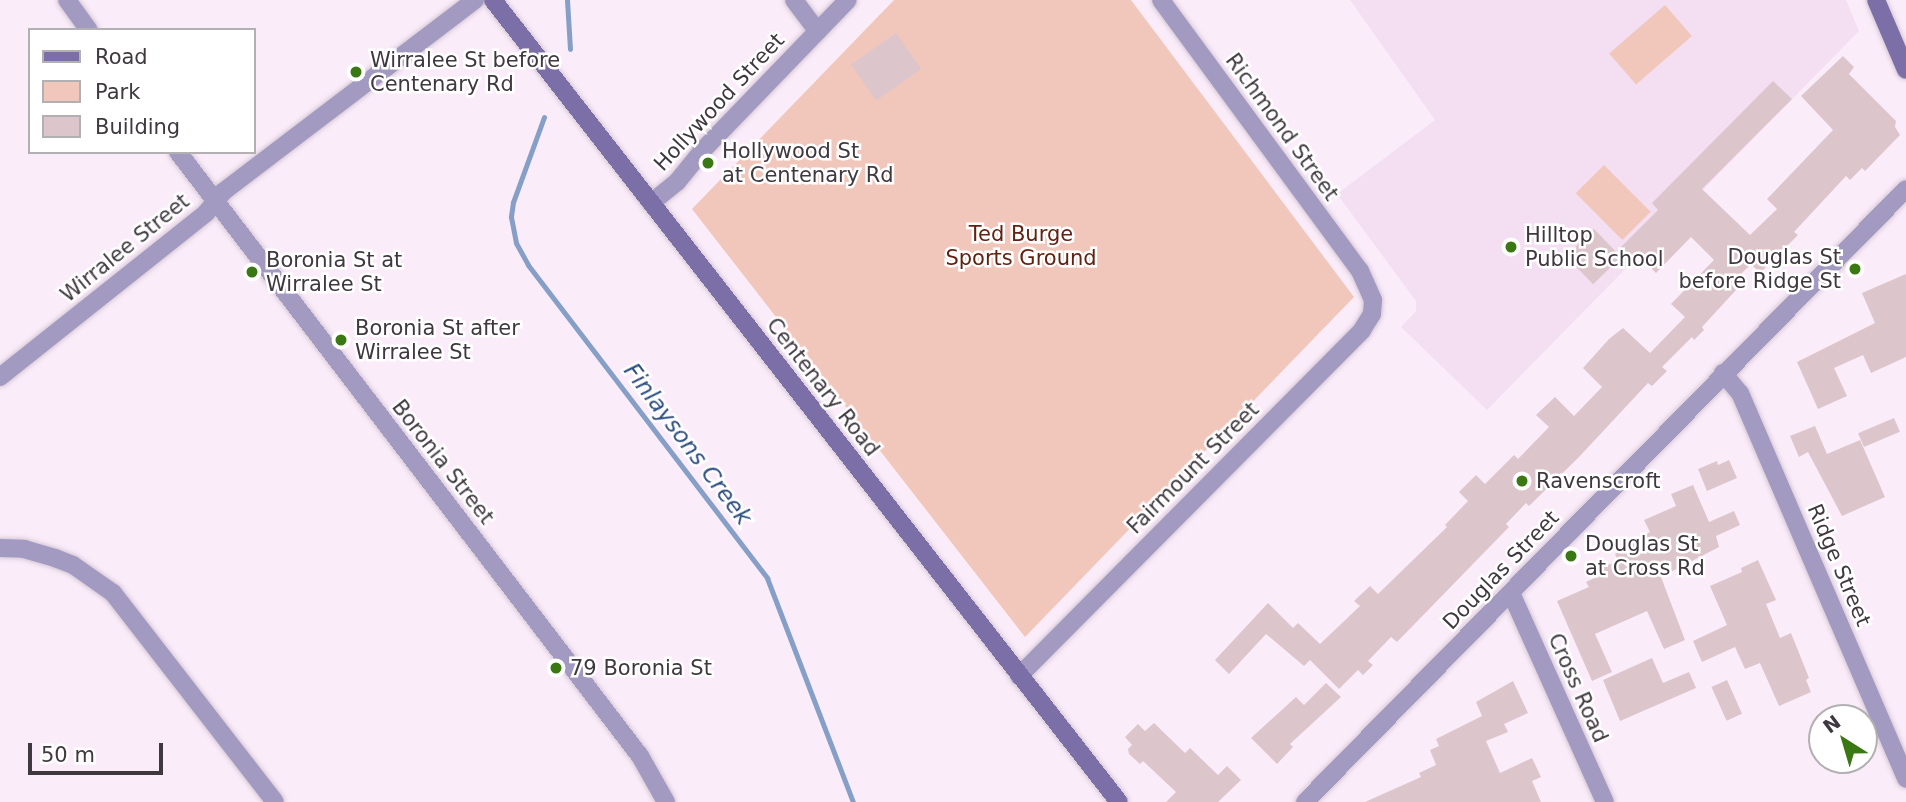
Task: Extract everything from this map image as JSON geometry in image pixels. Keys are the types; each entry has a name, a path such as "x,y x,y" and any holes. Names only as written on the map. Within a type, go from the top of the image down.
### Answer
{"main road":[{"name":"Centenary Road","path":"493,0 1119,802"},
{"path":"1876,0 1906,70"}],"street":[{"path":"67,0 88,28"},
{"name":"Wirralee Street","path":"0,377 206,213 223,192 475,0"},
{"path":"794,0 817,31"},
{"name":"Hollywood Street","path":"651,203 677,182 701,152 848,0"},
{"name":"Richmond Street","path":"1161,0 1366,282"},
{"name":"Boronia Street","path":"179,154 640,756 666,802"},
{"name":"Douglas Street","path":"1305,802 1906,188"},
{"name":"Fairmount Street","path":"1019,676 1362,331 1372,314 1373,300 1366,282"},
{"name":"Ridge Street","path":"1723,373 1740,393 1906,779"},
{"path":"0,548 24,550 55,558 81,570 113,593 275,802"},
{"name":"Cross Road","path":"1511,593 1605,802"}],"shaded area":[{"name":"Hilltop Public School","path":"1350,0 1846,0 1859,31 1487,410 1401,327 1416,311 1416,301 1337,194 1435,120"}],"green space":[{"name":"Ted Burge Sports Ground","path":"894,0 1131,0 1354,297 1025,637 692,209"},
{"path":"1665,5 1692,36 1636,84 1609,54"},
{"path":"1604,165 1651,212 1622,240 1576,193"}],"building":[{"path":"896,33 921,69 876,101 851,65"},
{"path":"1843,56 1854,67 1849,74 1896,121 1895,127 1900,135 1865,171 1862,168 1850,180 1846,176 1794,232 1798,235 1760,273 1751,264 1731,284 1736,290 1702,327 1704,330 1694,340 1692,337 1662,367 1667,371 1652,386 1648,383 1529,506 1526,503 1506,524 1509,527 1397,642 1391,637 1368,661 1373,665 1363,675 1358,670 1339,689 1310,660 1304,666 1266,634 1229,674 1215,660 1268,603 1293,628 1298,623 1320,644 1360,606 1354,601 1370,586 1378,594 1447,527 1445,525 1468,501 1459,492 1476,475 1485,484 1514,455 1518,459 1549,427 1536,415 1555,397 1574,416 1602,387 1583,368 1609,339 1623,328 1650,353 1685,317 1671,304 1714,260 1691,237 1656,273 1638,255 1634,259 1621,247 1658,210 1652,203 1773,81 1792,99 1702,189 1750,235 1777,209 1767,199 1833,130 1801,96"},
{"path":"1594,229 1621,257 1593,284 1566,256"},
{"path":"1906,274 1906,357 1871,373 1863,355 1834,368 1847,396 1818,409 1797,362 1875,323 1862,293"},
{"path":"1894,418 1900,432 1864,447 1858,433"},
{"path":"1815,426 1827,454 1860,440 1885,497 1842,516 1808,452 1799,457 1790,436"},
{"path":"1729,460 1737,478 1707,491 1698,469 1717,461 1718,465"},
{"path":"1693,485 1709,522 1734,511 1740,525 1716,536 1719,547 1661,577 1685,640 1664,649 1647,611 1595,634 1612,672 1592,681 1557,601 1589,587 1586,582 1601,575 1598,569 1618,561 1615,554 1625,549 1622,545 1650,532 1644,520 1676,506 1671,494"},
{"path":"1758,560 1776,600 1766,604 1780,638 1791,633 1809,678 1806,680 1811,692 1779,706 1760,663 1745,669 1735,647 1702,662 1693,641 1727,625 1710,586 1742,572 1741,568"},
{"path":"1652,658 1663,683 1689,672 1696,688 1620,721 1603,680"},
{"path":"1727,680 1742,714 1727,721 1711,687"},
{"path":"1513,681 1528,713 1504,724 1508,732 1486,741 1500,773 1532,758 1541,777 1532,781 1541,802 1365,802 1421,777 1419,773 1436,765 1430,750 1439,746 1436,739 1482,716 1476,702"},
{"path":"1326,683 1341,697 1290,744 1293,747 1277,764 1251,738 1296,697 1304,705"},
{"path":"1154,723 1185,753 1190,748 1218,775 1227,766 1241,780 1218,802 1166,802 1176,792 1143,761 1140,764 1129,754 1128,749 1132,745 1125,737 1138,724 1145,731"}],"waterway":[{"name":"Finlaysons Creek","path":"567,0 570,49"},
{"name":"Finlaysons Creek","path":"544,117 513,202 511,217 516,243 528,265 767,578 853,802"}],"place":[{"name":"Wirralee St before Centenary Rd","path":"356,72"},
{"name":"Hollywood St at Centenary Rd","path":"708,163"},
{"name":"Hilltop Public School","path":"1511,247"},
{"name":"Douglas St before Ridge St","path":"1855,269"},
{"name":"Boronia St at Wirralee St","path":"252,272"},
{"name":"Boronia St after Wirralee St","path":"341,340"},
{"name":"Ravenscroft","path":"1522,481"},
{"name":"Douglas St at Cross Rd","path":"1571,556"},
{"name":"79 Boronia St","path":"556,668"}]}
